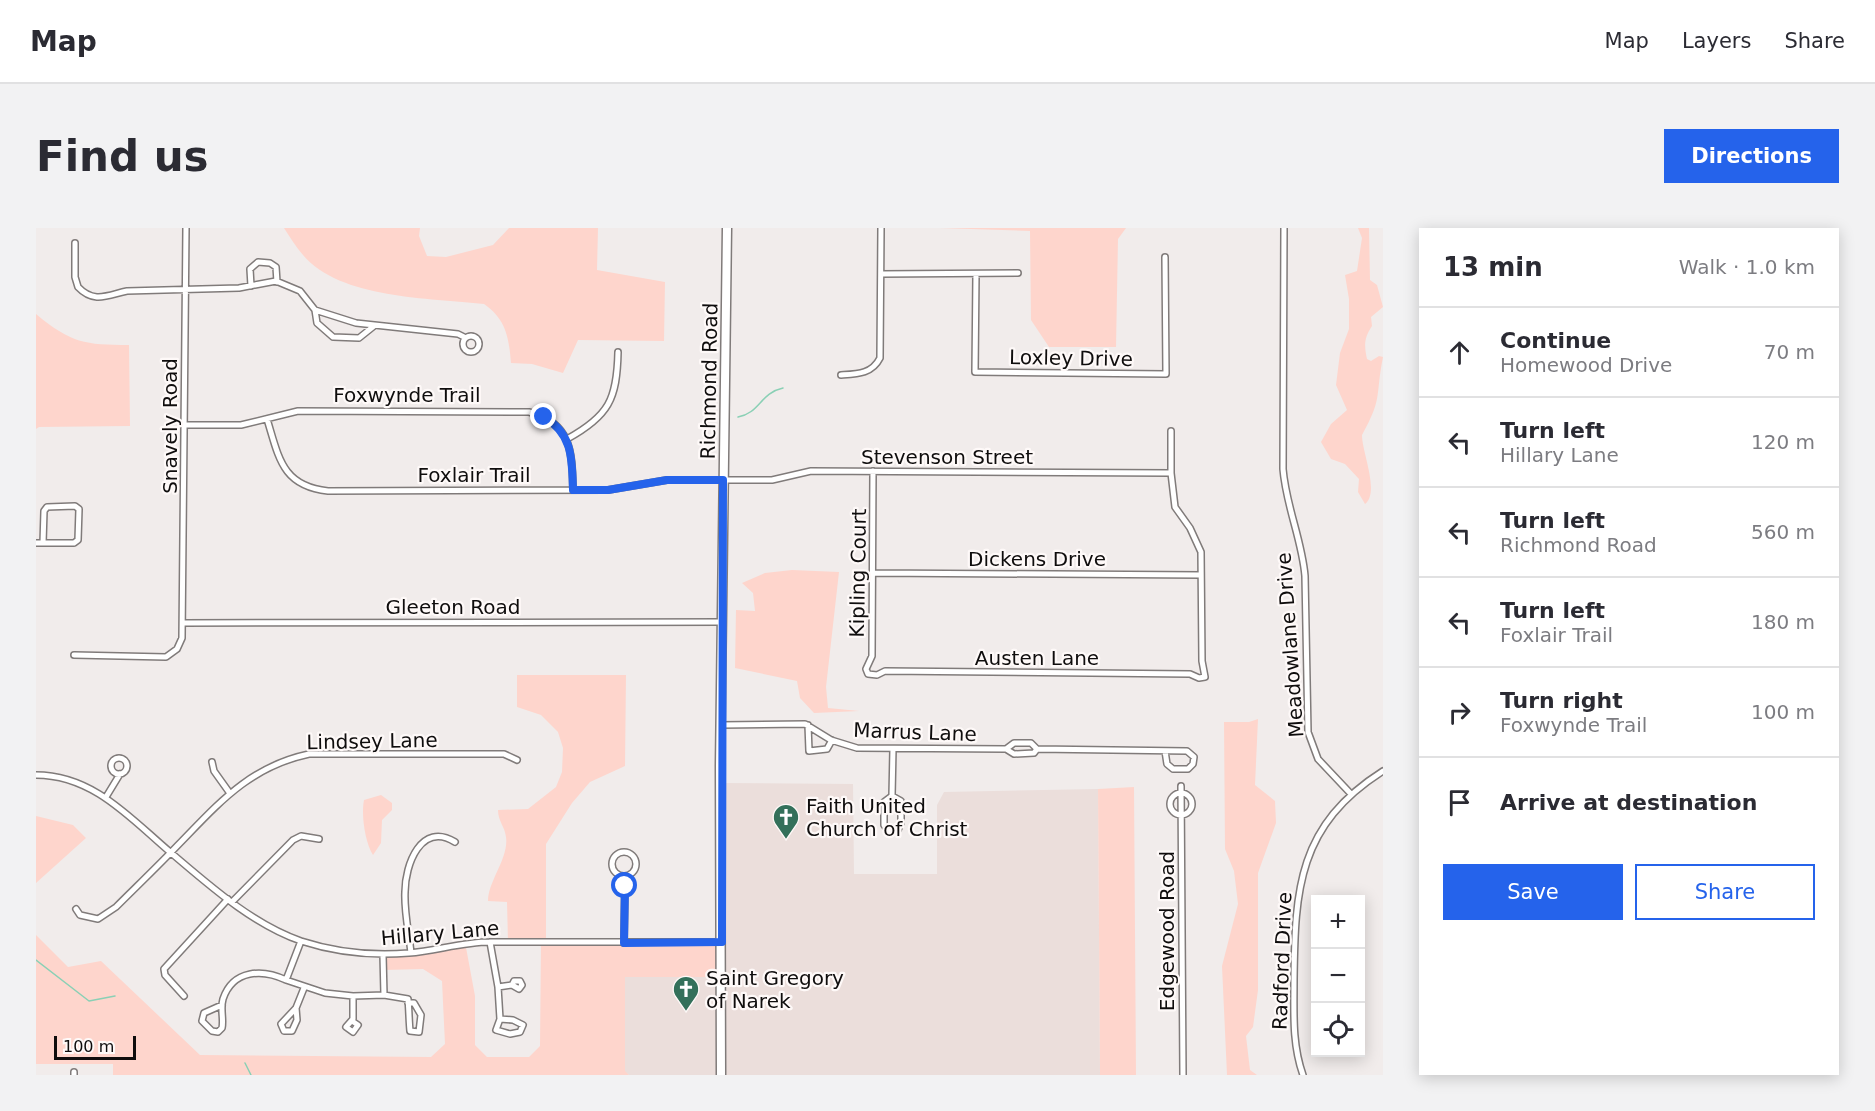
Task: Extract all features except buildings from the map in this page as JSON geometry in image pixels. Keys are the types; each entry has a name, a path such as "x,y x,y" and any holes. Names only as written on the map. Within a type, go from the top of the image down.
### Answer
{"main road":[{"name":"Richmond Road","path":"721,1075 721,725 727,228"}],"street":[{"name":"Snavely Road","path":"74,655 166,657 177,649 182,638 186,425 186,228"},
{"path":"841,375 866,372 880,358 881,228"},
{"name":"Meadowlane Drive","path":"1284,228 1283,469 1305,576 1307,727 1318,759 1352,794"},
{"path":"75,243 75,277 78,287 83,293 101,298 127,291 185,291 196,287 251,286 277,282 300,291 315,309 345,321 459,334 466,338"},
{"name":"Loxley Drive","path":"976,274 975,372 1166,374 1166,257"},
{"path":"251,286 250,269 258,262 274,264 277,271 277,282"},
{"path":"880,274 1018,273"},
{"path":"315,309 317,323 333,337 359,338 374,326"},
{"path":"573,490 573,459 567,439 592,424 609,405 616,383 618,352"},
{"name":"Foxwynde Trail","path":"186,425 241,425 298,411 511,410 544,417 560,429 567,439"},
{"name":"Foxlair Trail","path":"267,420 279,461 297,483 310,489 608,490 667,480 723,480"},
{"path":"1172,432 1171,473 1175,507 1190,528 1201,552 1201,575"},
{"name":"Stevenson Street","path":"723,480 772,480 811,471 1171,473"},
{"name":"Kipling Court","path":"868,674 866,669 872,656 873,471"},
{"path":"36,543 43,543 75,543 78,540 79,509 75,506 52,505 47,507 44,511 43,543"},
{"name":"Dickens Drive","path":"873,573 1201,575"},
{"name":"Austen Lane","path":"868,674 877,675 885,671 1178,674 1205,677 1202,660 1201,575"},
{"name":"Gleeton Road","path":"184,623 722,622"},
{"path":"721,725 808,725 809,750 827,749 832,740"},
{"name":"Marrus Lane","path":"808,725 832,740 849,747 1006,749 1019,754 1034,753 1037,749 1031,744 1014,743 1006,749"},
{"path":"892,796 893,749"},
{"path":"1037,749 1165,751 1190,752 1194,757 1193,764 1188,769 1173,770 1167,764 1165,751"},
{"name":"Lindsey Lane","path":"76,909 80,915 98,919 116,907 229,792 260,771 286,759 309,754 504,754 517,760"},
{"path":"212,762 214,771 229,792"},
{"name":"Radford Drive","path":"1303,1075 1294,1035 1297,895 1313,844 1337,809 1352,794 1383,771"},
{"path":"106,797 120,774"},
{"name":"Hillary Lane","path":"36,775 48,775 80,783 106,797 230,900 268,926 301,941 344,951 383,955 411,953 465,942 722,942"},
{"name":"Edgewood Road","path":"1181,786 1183,1075"},
{"path":"1181,793 1189,796 1192,804 1189,811 1181,815 1173,812 1170,805 1173,797 1181,793"},
{"path":"892,796 901,801 901,823 898,830 889,832 884,825 884,802 892,796"},
{"path":"184,996 165,975 164,969 230,900 293,840 301,836 319,839"},
{"path":"411,953 405,894 415,849 432,837 444,837 455,842"},
{"path":"623,851 632,854 636,862 634,871 625,876 617,874 612,866 614,857 623,851"},
{"path":"624,943 625,876"},
{"path":"286,980 301,941"},
{"path":"489,942 498,987 500,1019 496,1030 510,1034 520,1032 523,1025 513,1020 500,1019"},
{"path":"383,955 384,995"},
{"path":"222,1005 204,1013 202,1021 212,1031 218,1032 222,1028 222,1005 233,983 245,975 261,972 304,988 353,996 402,996 408,999 408,1003 410,1031 418,1032 421,1027 420,1011 414,1004 408,1003"},
{"path":"498,987 512,985"},
{"path":"296,1008 304,988"},
{"path":"352,1021 353,996"}],"shaded area":[{"path":"284,228 420,228 419,236 427,256 446,257 493,245 509,228 598,228 597,270 665,282 664,341 578,340 563,373 532,364 511,363 509,345 502,323 484,304 387,294 339,280 319,269 303,255"},
{"path":"940,228 1126,228 1118,239 1116,347 1049,347 1031,320 1030,231"},
{"path":"1358,228 1369,228 1370,280 1377,285 1383,307 1371,317 1372,326 1365,342 1367,359 1371,361 1379,356 1383,357 1376,404 1362,435 1371,482 1371,491 1365,504 1358,492 1359,479 1345,464 1331,459 1321,442 1331,424 1347,410 1336,385 1340,353 1349,329 1349,299 1345,275 1357,271 1362,238"},
{"path":"36,314 69,337 89,343 129,345 130,426 39,427 36,429"},
{"path":"792,570 839,572 826,687 828,708 859,711 814,713 800,698 797,681 735,668 736,610 755,611 753,593 742,583 765,573"},
{"path":"517,675 626,675 625,766 590,782 572,803 546,844 546,942 722,942 721,977 625,977 625,1071 629,1075 113,1075 113,1064 36,1064 36,935 68,967 101,961 200,1055 431,1057 445,1044 442,981 423,969 384,970 383,955 411,953 465,942 475,996 475,1045 487,1057 529,1057 540,1046 541,942 508,942 507,902 488,901 506,845 498,810 528,809 556,787 562,772 563,748 558,732 541,715 517,707"},
{"path":"1258,719 1255,785 1275,801 1276,823 1258,873 1258,990 1253,1027 1246,1036 1250,1070 1257,1075 1227,1075 1222,966 1238,904 1234,871 1225,849 1224,722 1249,722"},
{"path":"720,783 853,784 854,874 937,874 937,805 944,792 1098,789 1100,1075 629,1075 625,1072 625,976 721,977"},
{"path":"1134,787 1136,1075 1100,1075 1098,789"},
{"path":"381,795 392,803 392,810 382,820 381,843 373,855 364,828 364,800"},
{"path":"36,816 73,825 86,838 36,883"}],"waterway":[{"path":"738,417 751,411 769,394 783,388"},
{"path":"36,960 89,1001 115,996"},
{"path":"245,1063 251,1075"}],"place":[{"name":"Faith United Church of Christ","path":"786,840"},
{"name":"Saint Gregory of Narek","path":"686,1012"}],"route":[{"path":"544,417 560,429 571,448 573,490 608,490 667,480 723,480 720,766 722,942 624,943 625,886"}]}
